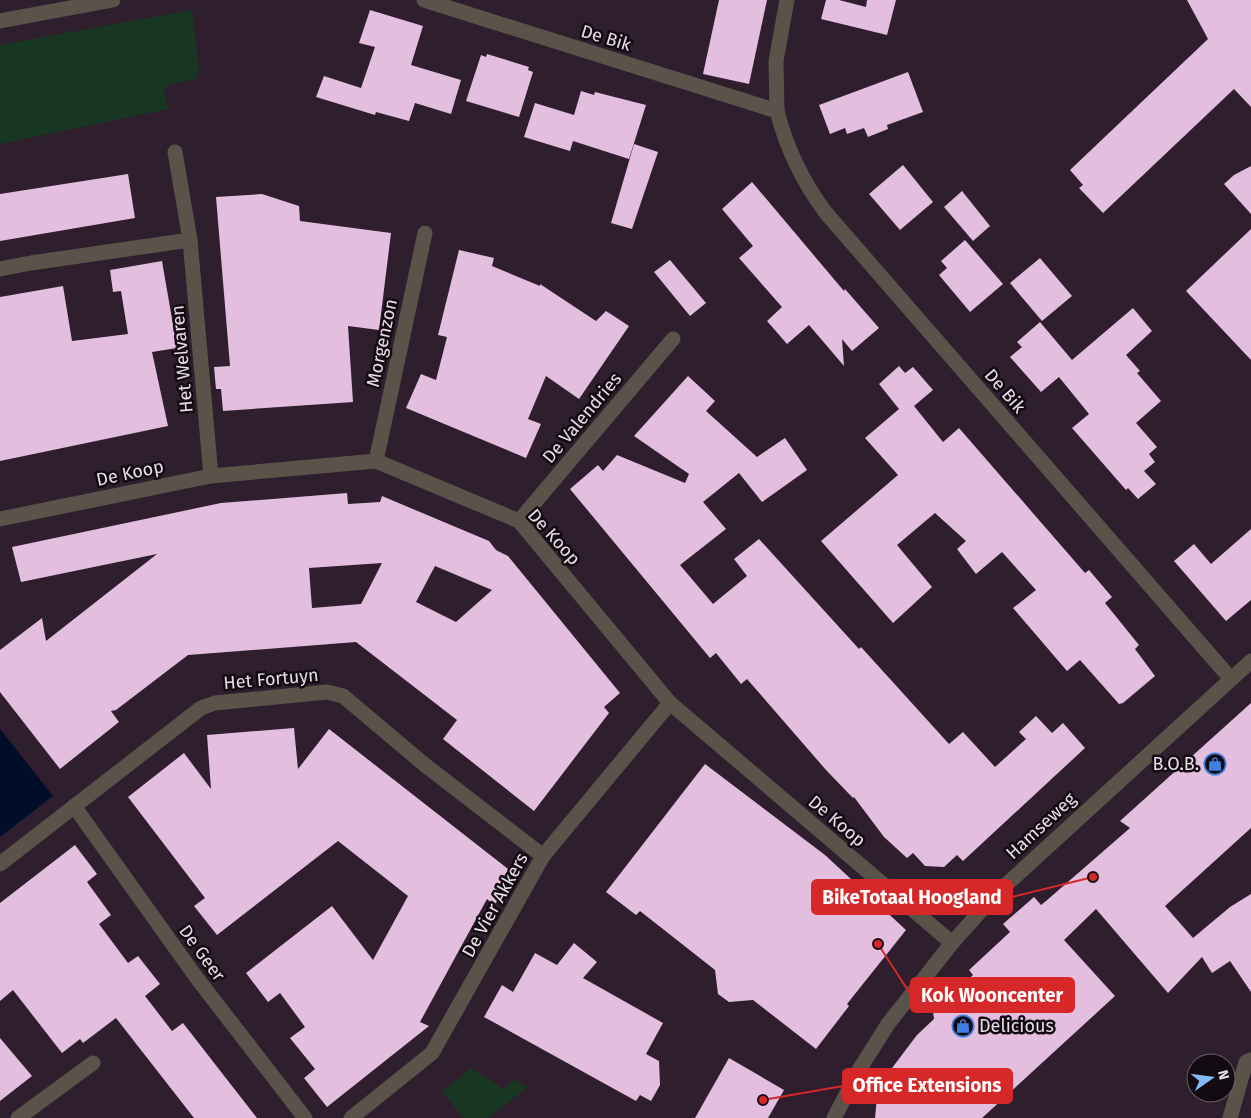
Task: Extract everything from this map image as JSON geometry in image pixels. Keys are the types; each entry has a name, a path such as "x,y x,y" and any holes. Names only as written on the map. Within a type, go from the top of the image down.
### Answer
{"street":[{"path":"0,21 113,0"},
{"name":"De Bik","path":"424,0 777,111"},
{"name":"De Bik","path":"787,0 776,61 777,111 784,138 795,165 808,188 826,214 1231,679"},
{"name":"Het Welvaren","path":"175,152 190,240 210,476"},
{"name":"Morgenzon","path":"376,462 425,233"},
{"path":"0,270 31,262 190,240"},
{"name":"De Valendries","path":"519,522 673,339"},
{"name":"De Koop","path":"0,519 210,476 376,462 519,522 670,704 952,943"},
{"name":"Hamseweg","path":"834,1118 859,1070 888,1024 952,943 1002,887 1251,661"},
{"name":"Het Fortuyn","path":"0,864 201,708 215,703 327,692 343,696 425,765 543,856"},
{"name":"De Vier Akkers","path":"351,1118 432,1053 543,856 670,704"},
{"name":"De Geer","path":"74,806 196,977 305,1118"},
{"path":"1230,1118 1246,1062 1251,1060"},
{"path":"18,1118 93,1063"}],"green space":[{"path":"192,10 199,70 196,79 168,85 164,90 168,109 0,144 0,45"},
{"path":"471,1068 503,1089 514,1080 528,1087 488,1118 463,1118 443,1092"}],"water":[{"path":"0,729 53,796 0,837"}],"building":[{"path":"719,0 767,0 749,84 703,74"},
{"path":"826,0 839,0 866,7 867,0 896,0 887,35 821,19"},
{"path":"1187,0 1251,0 1251,107 1234,89 1103,213 1079,188 1083,185 1070,170 1208,39"},
{"path":"370,10 423,26 411,65 461,80 451,114 415,103 409,121 376,112 375,115 316,97 324,76 361,88 375,47 359,43"},
{"path":"487,54 529,67 528,70 533,72 519,117 466,101 481,55 486,57"},
{"path":"908,72 923,112 887,125 888,129 868,137 864,128 847,134 845,128 830,134 819,105"},
{"path":"581,91 594,95 595,92 646,105 629,159 573,141 570,151 524,137 535,103 574,115"},
{"path":"634,144 658,152 632,229 611,223"},
{"path":"903,165 933,202 900,230 869,194"},
{"path":"1251,166 1251,214 1224,184 1234,175"},
{"path":"128,174 135,218 0,241 0,194"},
{"path":"752,182 844,291 845,289 879,328 852,351 842,339 844,366 809,325 787,344 767,321 782,307 739,258 753,246 722,209"},
{"path":"962,191 990,226 973,241 944,207"},
{"path":"262,194 299,206 300,221 391,233 379,330 348,326 353,402 223,411 221,389 216,389 214,367 230,366 216,197"},
{"path":"1251,229 1251,360 1186,291"},
{"path":"965,240 1003,284 970,312 939,275 947,268 941,261"},
{"path":"459,250 494,258 492,266 540,286 540,284 596,321 606,311 629,326 579,399 546,376 528,419 541,424 526,458 406,408 421,374 436,380 447,337 438,335"},
{"path":"1040,258 1072,296 1042,321 1010,283"},
{"path":"670,260 706,303 690,316 654,272"},
{"path":"162,261 177,348 152,352 168,426 0,461 0,297 63,286 72,341 128,334 121,291 113,292 110,270"},
{"path":"1133,308 1152,331 1126,355 1140,371 1137,373 1161,401 1136,423 1157,447 1149,454 1155,462 1144,471 1156,484 1138,499 1128,488 1126,490 1072,428 1089,414 1059,377 1041,392 1010,357 1022,347 1017,342 1040,322 1072,360"},
{"path":"899,366 905,373 913,367 933,390 914,406 943,442 959,428 1085,573 1089,570 1112,597 1105,603 1139,645 1135,649 1155,676 1123,703 1119,704 1080,660 1067,671 1013,608 1036,590 1002,552 976,574 957,549 966,541 935,513 897,545 932,587 893,623 821,541 898,475 865,438 899,409 879,384"},
{"path":"688,376 715,401 706,411 757,457 785,438 807,470 762,502 739,473 703,502 726,529 680,565 713,604 747,576 734,559 759,539 949,744 963,732 995,767 1026,739 1019,732 1036,716 1052,733 1063,723 1085,748 963,861 957,855 944,867 925,866 913,853 907,858 884,837 854,797 826,770 747,679 741,684 716,653 710,658 570,489 598,465 603,471 617,455 685,483 689,474 634,436"},
{"path":"347,493 348,504 380,502 382,496 489,541 496,550 508,556 620,693 604,707 609,713 534,811 443,739 457,720 356,642 188,655 116,710 111,711 119,722 60,769 0,692 0,650 42,618 46,641 157,554 21,582 12,547 221,503","holes":["382,563 361,604 312,608 309,568","435,566 492,590 456,622 416,602"]},
{"path":"1251,529 1251,600 1226,621 1174,561 1194,544 1211,564"},
{"path":"1251,703 1251,828 1165,906 1193,938 1230,907 1251,894 1251,992 1230,961 1212,973 1202,957 1168,993 1096,909 1064,940 1115,996 982,1118 875,1118 878,1087 895,1072 892,1068 917,1035 934,1019 933,1011 973,975 969,970 1010,932 1003,924 1034,897 1041,905 1130,828 1120,821"},
{"path":"294,728 298,769 329,729 517,876 494,905 487,899 420,1022 429,1026 327,1107 304,1078 315,1069 290,1038 305,1027 280,993 268,1002 246,973 332,906 373,960 408,896 338,841 217,935 194,906 205,898 128,797 184,753 211,789 207,735"},
{"path":"705,764 825,855 906,930 847,1004 849,1006 816,1049 753,1000 729,1002 718,994 715,970 640,911 636,915 606,892"},
{"path":"75,845 97,874 87,882 111,915 99,924 128,963 138,956 160,984 145,996 172,1031 183,1023 257,1118 194,1118 116,1018 83,1043 80,1039 62,1053 13,990 0,1001 0,903"},
{"path":"574,943 597,962 583,978 663,1023 646,1054 659,1061 660,1085 651,1101 640,1095 636,1101 484,1017 502,985 513,992 535,953 557,965"},
{"path":"0,1038 32,1076 0,1101"},
{"path":"729,1058 784,1090 768,1118 695,1118"}],"place":[{"name":"B.O.B.","path":"1215,764"},
{"name":"BikeTotaal Hoogland","path":"1093,877"},
{"name":"Kok Wooncenter","path":"878,944"},
{"name":"Delicious","path":"963,1026"},
{"name":"Office Extensions","path":"763,1100"}]}
